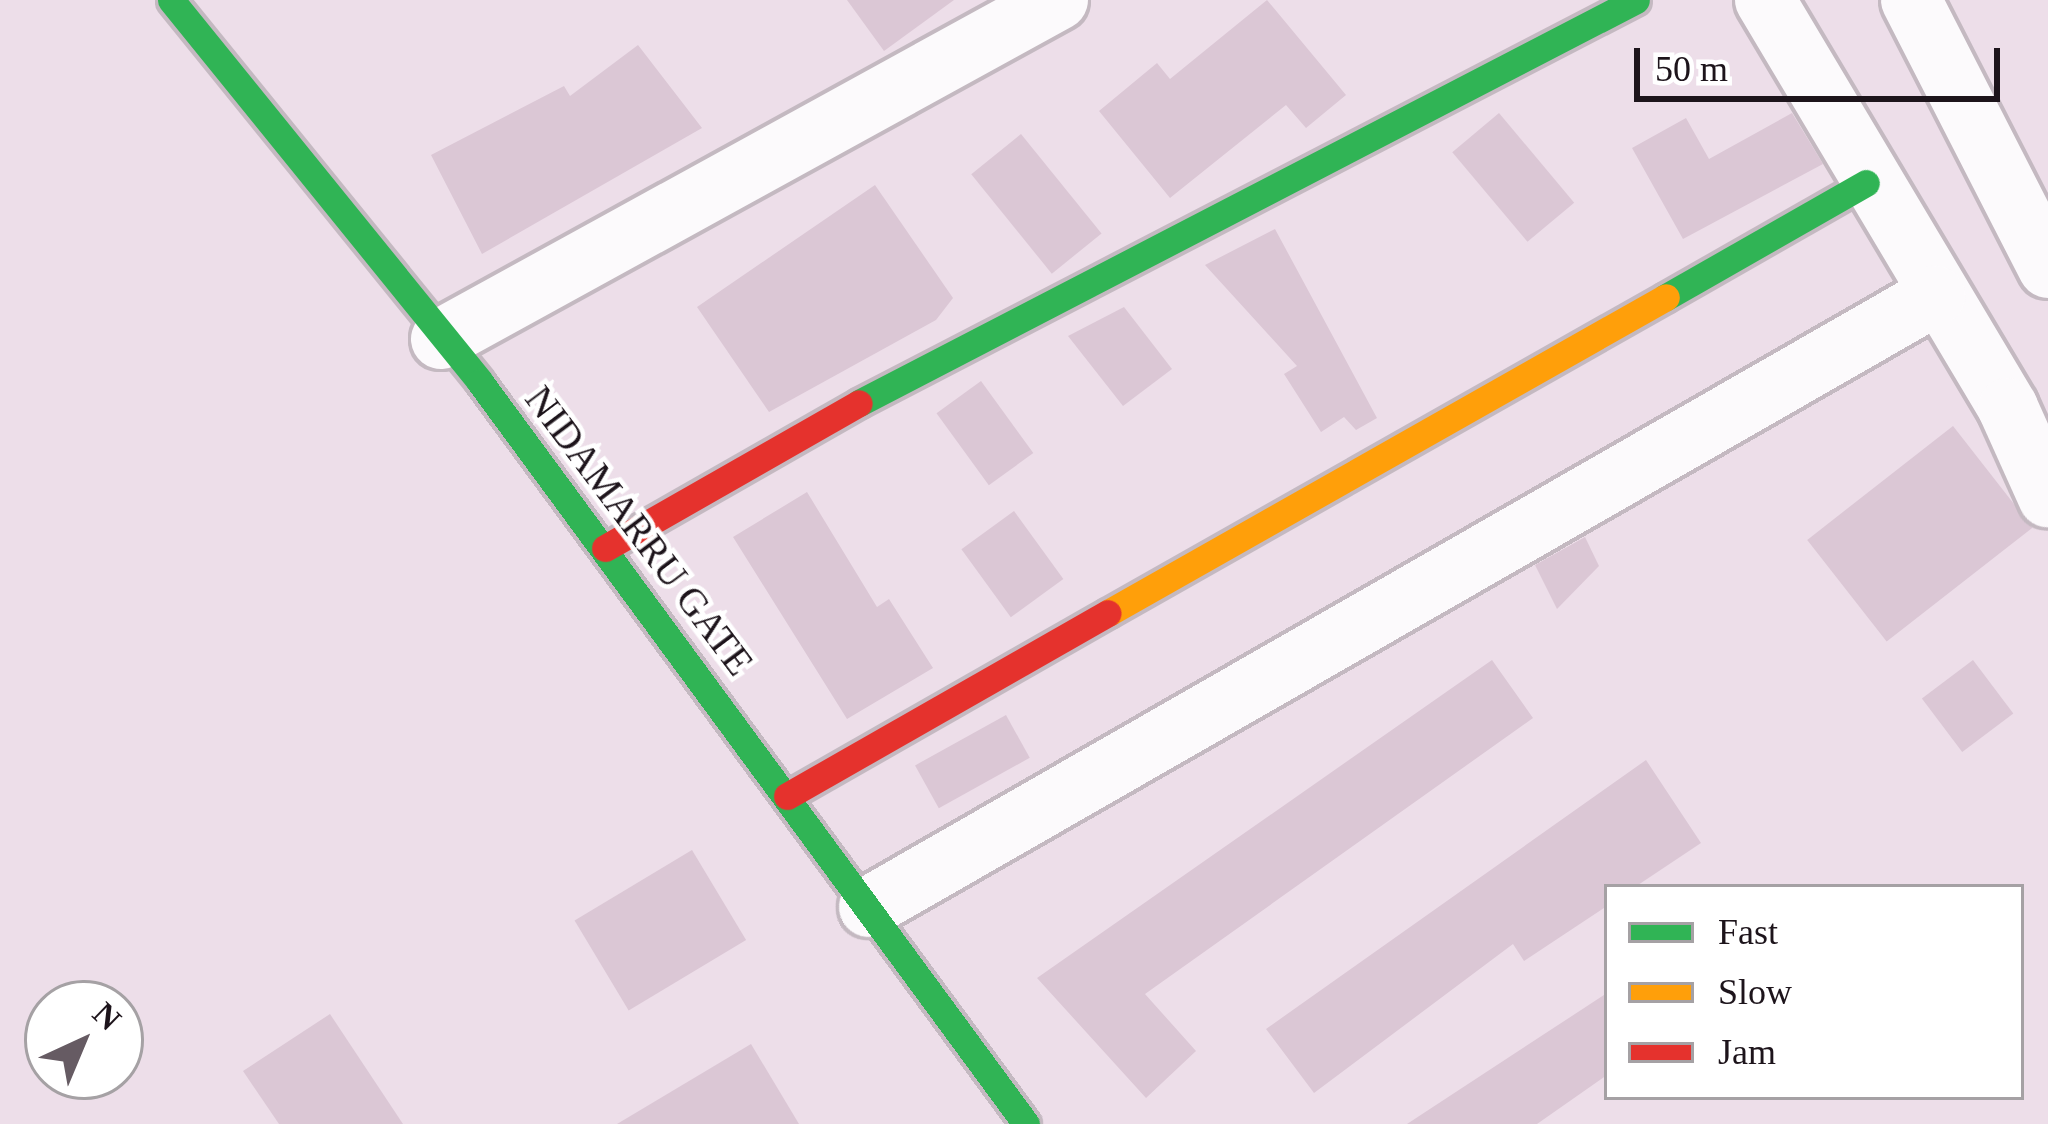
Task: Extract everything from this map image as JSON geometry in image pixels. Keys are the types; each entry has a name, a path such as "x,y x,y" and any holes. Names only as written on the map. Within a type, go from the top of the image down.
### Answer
{"street":[{"name":"NIDAMARRU GATE","path":"171,0 605,548 1026,1124"},
{"path":"441,339 1058,0"},
{"path":"605,548 897,382 1636,0"},
{"path":"1765,0 1935,296 2028,399 2048,497"},
{"path":"1911,0 2048,268"},
{"path":"787,796 1866,183"},
{"path":"869,907 1935,296"}],"building":[{"path":"847,0 954,0 884,51"},
{"path":"1267,0 1346,95 1306,128 1286,105 1170,198 1099,111 1157,63 1170,79"},
{"path":"638,45 702,128 482,254 431,155 564,86 570,96"},
{"path":"1499,113 1574,203 1527,242 1452,152"},
{"path":"1792,113 1823,164 1683,239 1632,148 1686,118 1709,159"},
{"path":"1021,134 1102,233 1052,274 971,174"},
{"path":"875,185 953,298 936,320 769,412 697,307"},
{"path":"1275,229 1377,418 1356,430 1344,417 1321,432 1284,374 1297,366 1205,265"},
{"path":"1124,307 1172,369 1123,406 1068,336"},
{"path":"981,381 1033,453 989,485 937,413"},
{"path":"1953,426 2032,528 1887,642 1807,540"},
{"path":"807,492 877,607 889,599 933,668 847,719 733,537"},
{"path":"1014,511 1063,579 1011,617 961,549"},
{"path":"1585,537 1599,566 1557,609 1535,565"},
{"path":"1492,660 1533,718 1145,994 1196,1051 1146,1098 1037,978"},
{"path":"1973,660 2013,714 1962,752 1922,699"},
{"path":"1006,715 1030,758 939,808 915,765"},
{"path":"1646,760 1701,843 1640,884 1604,884 1604,908 1524,961 1513,944 1314,1093 1266,1029"},
{"path":"692,850 746,940 629,1011 575,921"},
{"path":"1604,995 1604,1077 1537,1124 1407,1124"},
{"path":"330,1014 403,1124 279,1124 243,1071"},
{"path":"751,1044 799,1124 617,1124"}],"traffic: fast":[{"path":"171,0 480,382 1026,1124"},
{"path":"859,403 1636,0"},
{"path":"1666,297 1866,183"}],"traffic: slow":[{"path":"1108,613 1666,297"}],"traffic: jam":[{"path":"605,548 859,403"},
{"path":"787,796 1108,613"}]}
